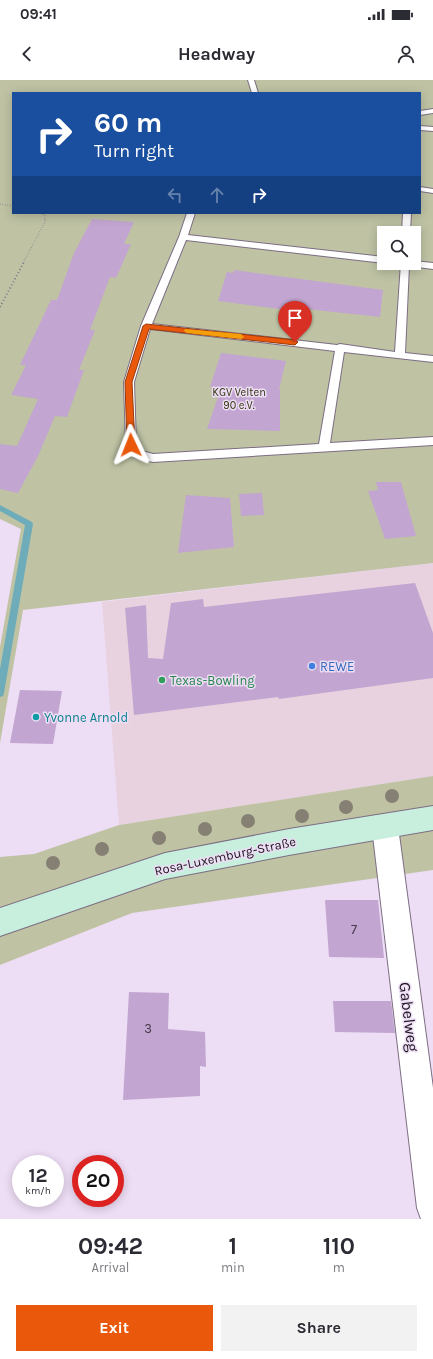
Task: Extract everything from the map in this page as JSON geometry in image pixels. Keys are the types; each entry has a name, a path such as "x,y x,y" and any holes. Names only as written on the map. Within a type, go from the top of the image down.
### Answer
{"main road":[{"name":"Rosa-Luxemburg-Straße","path":"0,922 165,866 289,842 433,818"}],"street":[{"name":"Gabelweg","path":"385,827 433,1208"}],"lane":[{"path":"251,80 256,92"},
{"path":"421,113 433,111"},
{"path":"421,128 433,129"},
{"path":"421,189 433,191"},
{"path":"191,214 183,238 146,326 129,382 131,445 138,454 154,458 433,441"},
{"path":"406,226 407,214"},
{"path":"183,238 377,259"},
{"path":"421,265 433,266"},
{"path":"400,354 406,270"},
{"path":"146,326 340,347 433,359"},
{"path":"324,447 340,347"}],"path":[{"path":"0,204 12,206"},
{"path":"0,307 45,222 45,216 42,214"}],"shaded area":[{"path":"433,563 433,776 119,825 102,602"}],"green space":[{"name":"KGV Velten 90 e.V.","path":"0,80 433,80 433,563 23,610 0,743 0,647 21,529 0,519"},
{"path":"433,776 433,870 132,913 0,965 0,857 34,854 119,825"}],"building":[{"path":"92,219 134,222 124,244 131,244 116,278 110,277 90,330 95,330 79,370 84,370 67,417 55,416 38,456 18,493 0,489 0,444 17,446 38,399 11,395 26,365 20,365 51,300 57,300 74,253"},
{"path":"234,270 383,290 380,317 288,307 287,310 218,301 227,272 233,273"},
{"path":"221,353 286,361 279,389 280,431 207,429 221,388 210,387"},
{"path":"376,482 401,482 416,536 385,539 368,491 378,490"},
{"path":"262,493 264,515 241,516 239,494"},
{"path":"186,495 230,498 234,547 178,553"},
{"name":"REWE","path":"415,583 433,633 433,678 279,699 278,697 134,715 125,608 146,605 148,658 163,659 171,603 203,599 204,607"},
{"name":"Yvonne Arnold","path":"20,690 62,691 53,744 10,743"},
{"path":"325,900 378,900 384,958 329,957"},
{"path":"129,992 169,993 168,1029 205,1032 206,1067 200,1066 200,1096 123,1100"},
{"path":"333,1001 391,1001 395,1033 335,1032"}],"waterway":[{"path":"0,508 29,524 0,693"}],"slow traffic":[{"path":"187,331 241,337"}],"place":[{"name":"REWE","path":"312,666"},
{"name":"Texas-Bowling","path":"162,680"},
{"name":"Yvonne Arnold","path":"36,717"}],"route":[{"path":"131,445 129,382 146,326 295,342"}]}
